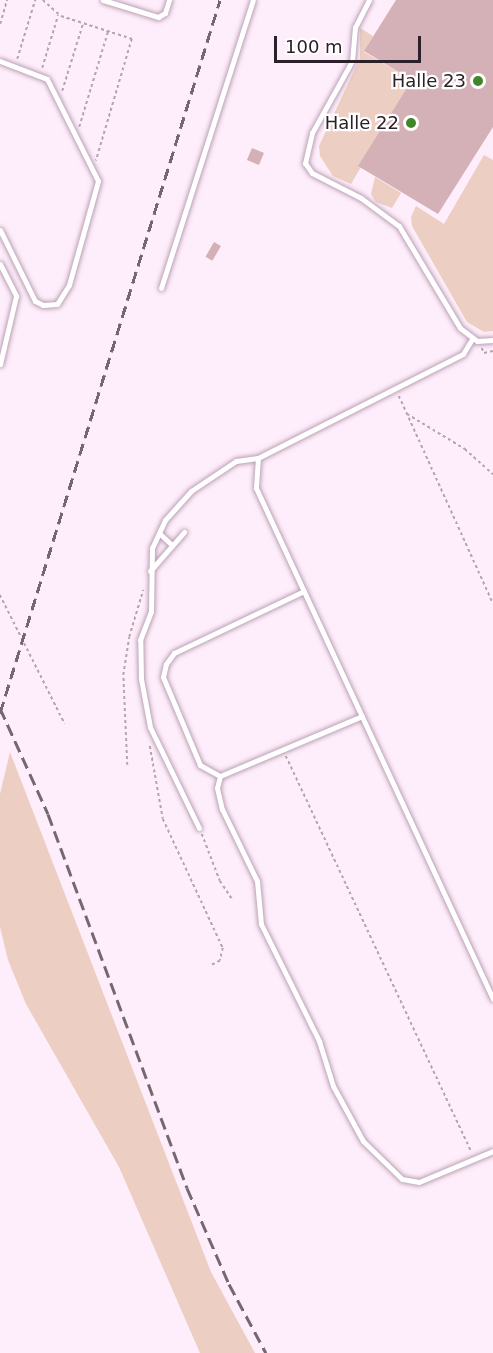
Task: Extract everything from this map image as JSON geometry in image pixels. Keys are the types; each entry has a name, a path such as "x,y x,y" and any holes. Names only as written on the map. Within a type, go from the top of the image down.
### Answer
{"lane":[{"path":"103,0 158,17 165,13 169,0"},
{"path":"161,288 253,0"},
{"path":"369,0 355,27 352,61 312,133 305,164 312,173 361,198 399,226 460,328 472,339 493,340"},
{"path":"0,62 40,74 59,102 98,181 69,285 57,304 43,305 36,301 0,230"},
{"path":"0,264 16,296 0,364"},
{"path":"199,828 150,727 141,679 140,640 151,612 149,572 159,533 165,520 190,491 236,461 258,458 396,390 463,354 472,339"},
{"path":"258,458 256,488 493,999"},
{"path":"149,572 184,532"},
{"path":"159,533 172,545"},
{"path":"220,776 200,765 163,677 166,664 174,653 304,591"},
{"path":"220,776 362,716"},
{"path":"220,776 217,788 222,808 257,881 261,924 319,1041 333,1086 363,1141 402,1179 419,1182 493,1151"}],"path":[{"path":"0,24 7,0"},
{"path":"15,66 35,0"},
{"path":"43,0 58,14 109,30 133,41 93,171"},
{"path":"40,74 58,14"},
{"path":"59,102 83,23"},
{"path":"76,137 109,30"},
{"path":"396,390 493,603"},
{"path":"407,413 465,449 493,474"},
{"path":"127,765 123,675 129,637 149,572"},
{"path":"0,595 17,636 65,724"},
{"path":"150,744 163,819 223,948 220,961 212,965"},
{"path":"283,750 474,1159"},
{"path":"199,828 220,881 232,899"}],"shaded area":[{"path":"360,28 373,36 364,52 412,80 351,184 333,176 320,156 319,146 360,58"},
{"path":"484,155 493,160 493,331 484,332 467,322 412,226 411,217 416,206 444,224"},
{"path":"375,177 401,193 392,208 376,202 371,194"},
{"path":"10,752 211,1272 255,1353 200,1353 119,1167 26,1004 8,960 0,927 0,794"}],"building":[{"path":"396,0 493,0 493,127 438,214 358,166 412,80 364,51"},
{"path":"252,148 264,153 259,165 247,160"},
{"path":"214,242 221,246 212,261 206,257"}],"railway":[{"path":"0,713 220,0"},
{"path":"0,708 48,814 187,1188 229,1284 266,1353"}],"place":[{"name":"Halle 23","path":"478,81"},
{"name":"Halle 22","path":"411,123"}]}
